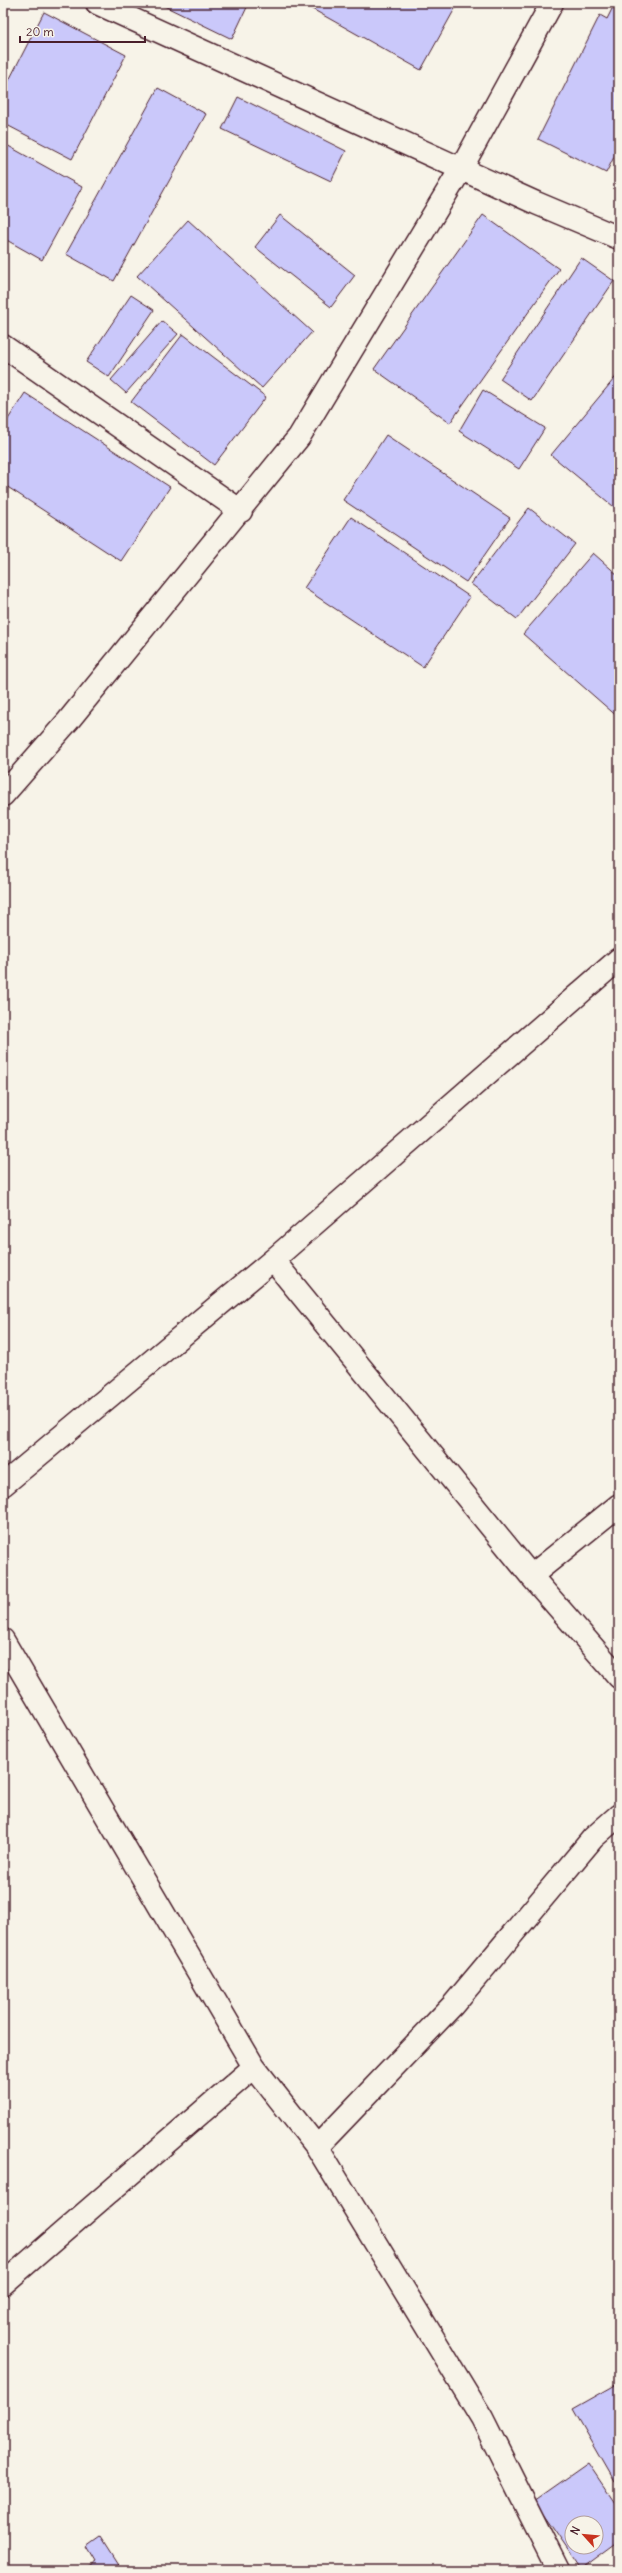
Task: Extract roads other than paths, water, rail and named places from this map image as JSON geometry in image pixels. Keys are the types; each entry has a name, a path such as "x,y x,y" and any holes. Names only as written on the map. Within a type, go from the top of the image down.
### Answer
{"street":[{"path":"97,3 619,238"},
{"path":"3,795 68,721 241,511 299,437 461,168 552,3"},
{"path":"3,346 241,511"},
{"path":"3,1485 273,1260 619,959"},
{"path":"273,1260 532,1576 619,1677"},
{"path":"532,1576 619,1506"},
{"path":"3,1640 254,2067 317,2147 482,2418 558,2570"},
{"path":"317,2147 453,2005 593,1838 619,1815"},
{"path":"3,2284 254,2067"}]}
